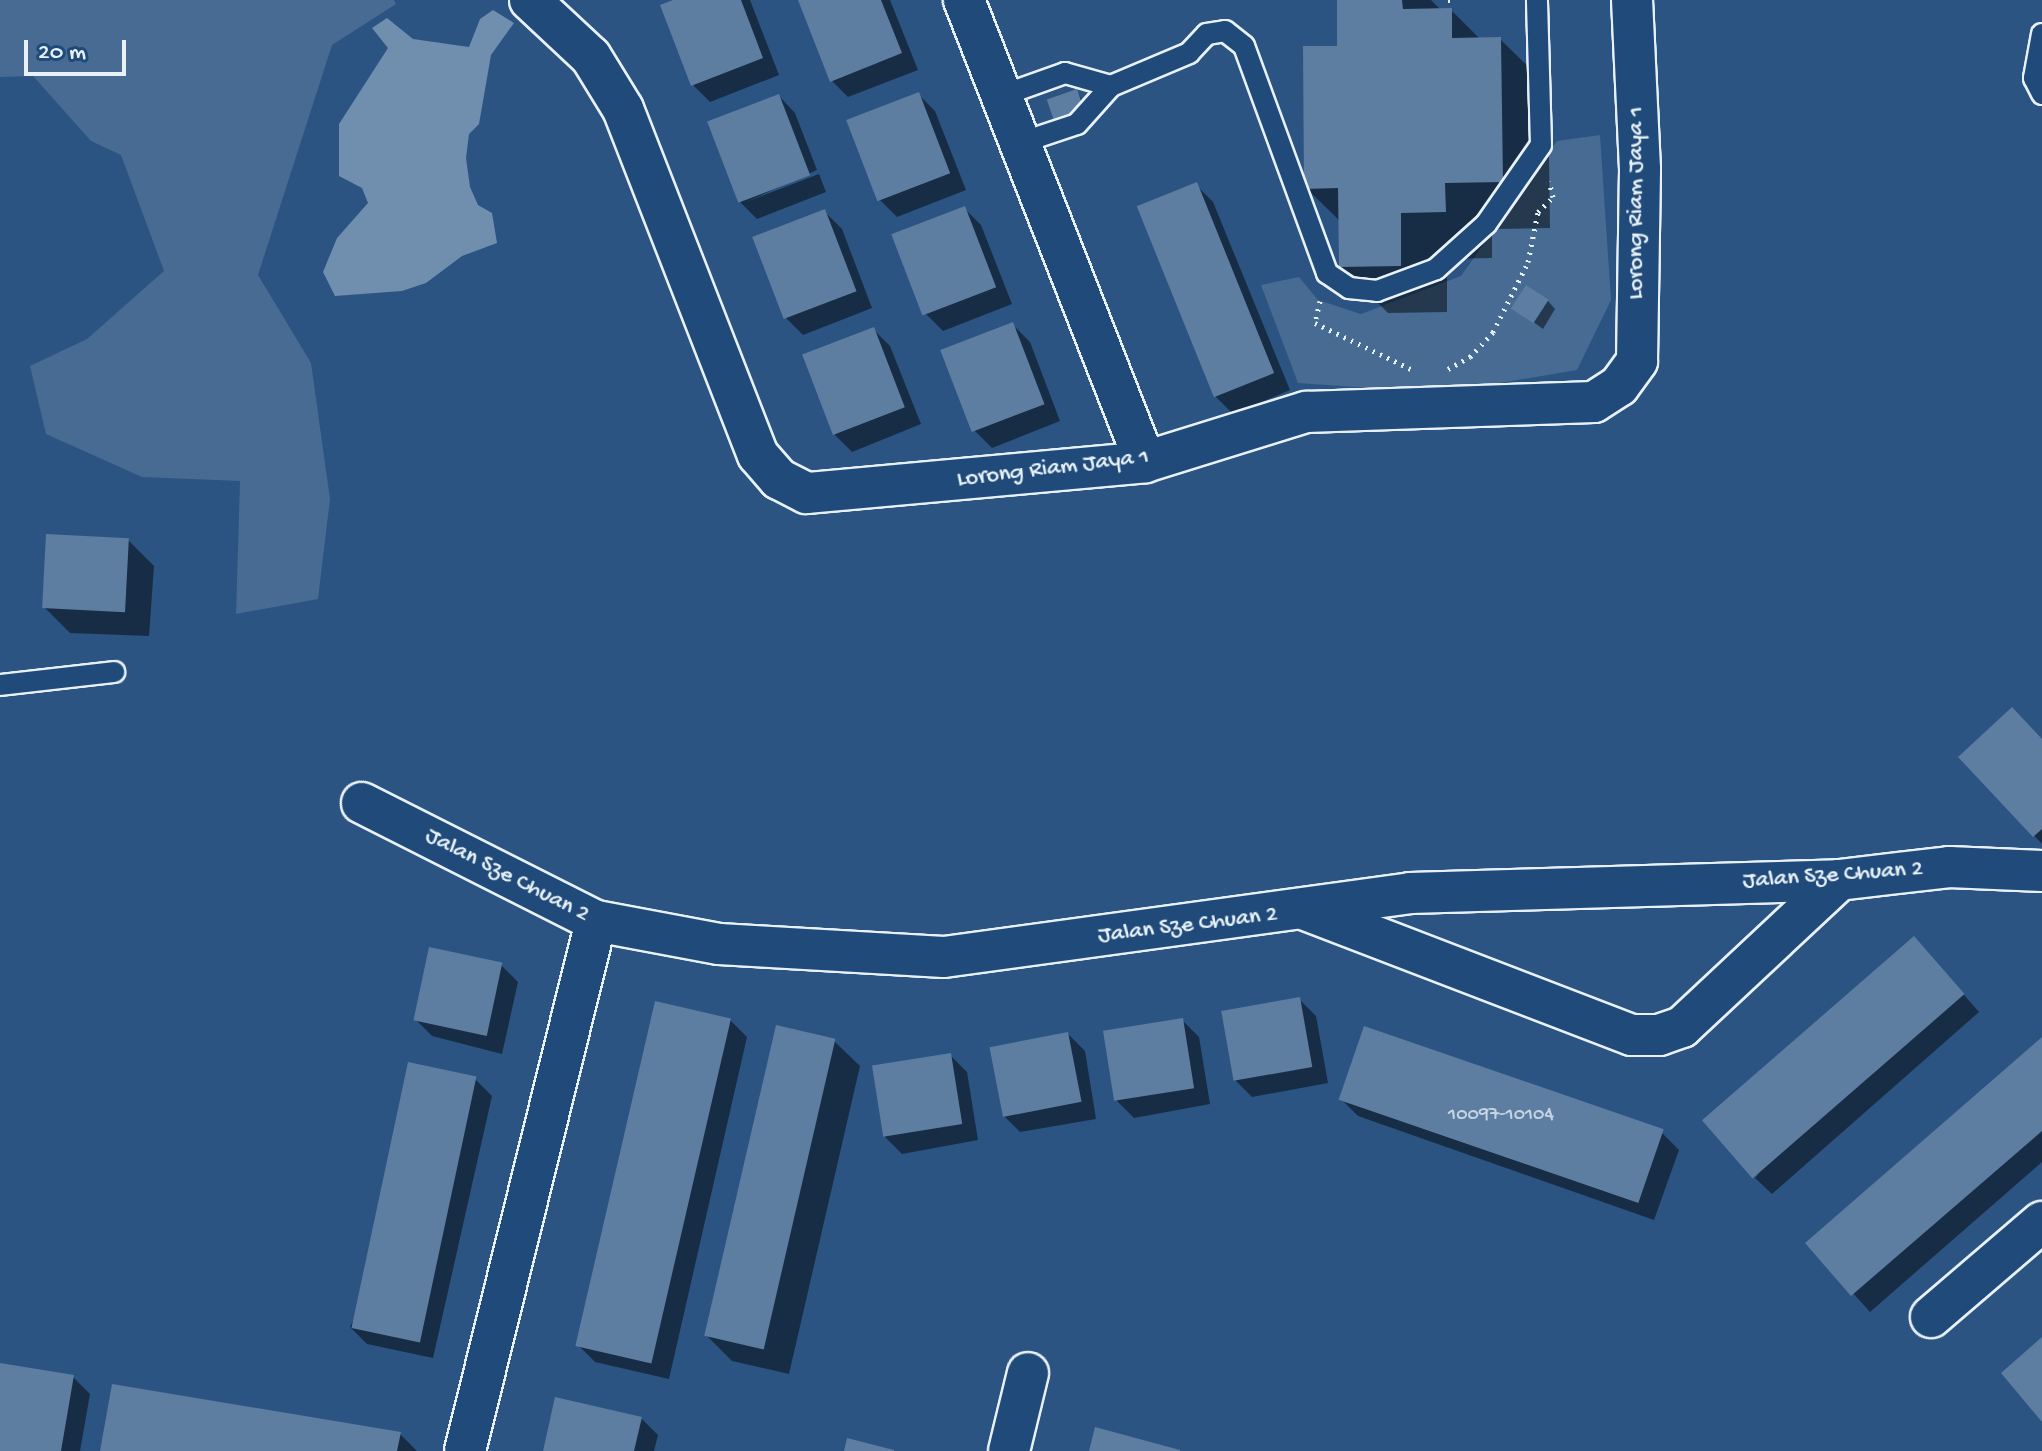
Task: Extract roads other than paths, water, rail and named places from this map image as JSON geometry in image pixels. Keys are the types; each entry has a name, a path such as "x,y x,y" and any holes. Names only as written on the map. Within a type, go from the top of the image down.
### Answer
{"street":[{"name":"Lorong Riam Jaya 1","path":"530,0 591,57 623,109 758,455 779,479 807,493 1145,462 1306,412 1594,402 1619,386 1637,361 1640,169 1632,0"},
{"path":"964,0 998,97 1145,462"},
{"name":"Jalan Sze Chuan 2","path":"362,803 596,921 719,944 944,957 1306,910 1410,893 1839,880 1949,867 2042,871"},
{"path":"1306,910 1632,1035 1659,1035 1682,1027 1839,880"},
{"path":"465,1451 596,921"},
{"path":"1931,1317 2042,1222"},
{"path":"1009,1451 1028,1373"}],"lane":[{"path":"1017,144 1077,124 1111,86 1189,53 1207,34 1225,31 1244,46 1327,273 1349,288 1377,291 1436,269 1486,224 1541,145 1537,0"},
{"path":"2042,34 2034,78 2042,94"},
{"path":"998,97 1065,73 1111,86"},
{"path":"0,685 114,672"}]}
